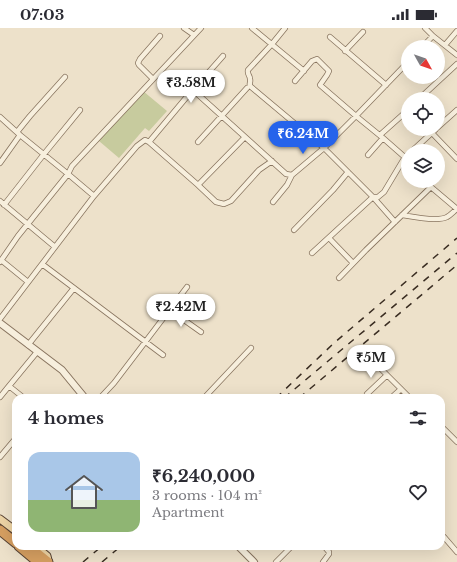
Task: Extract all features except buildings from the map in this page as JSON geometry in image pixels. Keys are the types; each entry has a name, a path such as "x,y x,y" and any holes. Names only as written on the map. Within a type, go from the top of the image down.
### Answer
{"highway":[{"path":"0,529 12,536"},
{"path":"0,529 12,540"},
{"path":"24,550 38,562"},
{"path":"33,550 48,562"}],"main road":[{"path":"0,519 12,528"},
{"path":"40,550 47,556 48,562"}],"street":[{"path":"184,28 194,35"},
{"path":"28,282 1,261 68,174 72,166 201,28"},
{"path":"252,28 304,71"},
{"path":"285,28 248,70 250,86 324,148 374,197 395,222"},
{"path":"425,28 438,40"},
{"path":"457,31 445,45 457,55"},
{"path":"345,51 363,32"},
{"path":"153,79 138,63 160,36"},
{"path":"429,40 433,36"},
{"path":"330,37 386,85"},
{"path":"149,142 184,99 223,56"},
{"path":"295,81 312,61 317,59 329,71 320,85 401,152"},
{"path":"427,92 457,64"},
{"path":"273,202 287,185 292,175 324,148 401,69"},
{"path":"0,163 30,116 65,77"},
{"path":"198,142 247,88"},
{"path":"193,90 286,174 292,175"},
{"path":"55,247 2,203 80,110"},
{"path":"445,121 457,110"},
{"path":"0,117 94,196"},
{"path":"368,155 382,137 401,117"},
{"path":"420,144 429,136"},
{"path":"440,136 457,159"},
{"path":"198,185 245,137"},
{"path":"0,319 94,196 137,146 145,140 216,202 224,204 231,201 259,170 272,161"},
{"path":"312,253 374,197 378,197 384,192 401,166"},
{"path":"294,230 333,190 348,172"},
{"path":"339,278 430,188"},
{"path":"402,215 417,218 439,219 446,218 457,209 432,188"},
{"path":"329,238 353,263"},
{"path":"42,264 163,355"},
{"path":"28,345 74,288"},
{"path":"104,394 114,383 187,288"},
{"path":"170,310 201,332"},
{"path":"0,323 62,370 82,394"},
{"path":"208,394 251,348"},
{"path":"0,396 37,352"},
{"path":"377,365 406,394"},
{"path":"367,394 387,375"},
{"path":"9,386 19,394"},
{"path":"395,394 400,389"},
{"path":"445,430 457,442"},
{"path":"0,457 12,443"},
{"path":"445,538 457,552"},
{"path":"242,550 254,562"},
{"path":"276,562 288,550"},
{"path":"323,562 329,554 327,550"}],"green space":[{"path":"143,91 167,111 149,131 145,128 119,158 99,141"}],"railway":[{"path":"280,394 334,343 457,238"},
{"path":"289,394 457,253"},
{"path":"304,394 457,265"},
{"path":"83,562 97,550"},
{"path":"102,562 116,550"}]}
